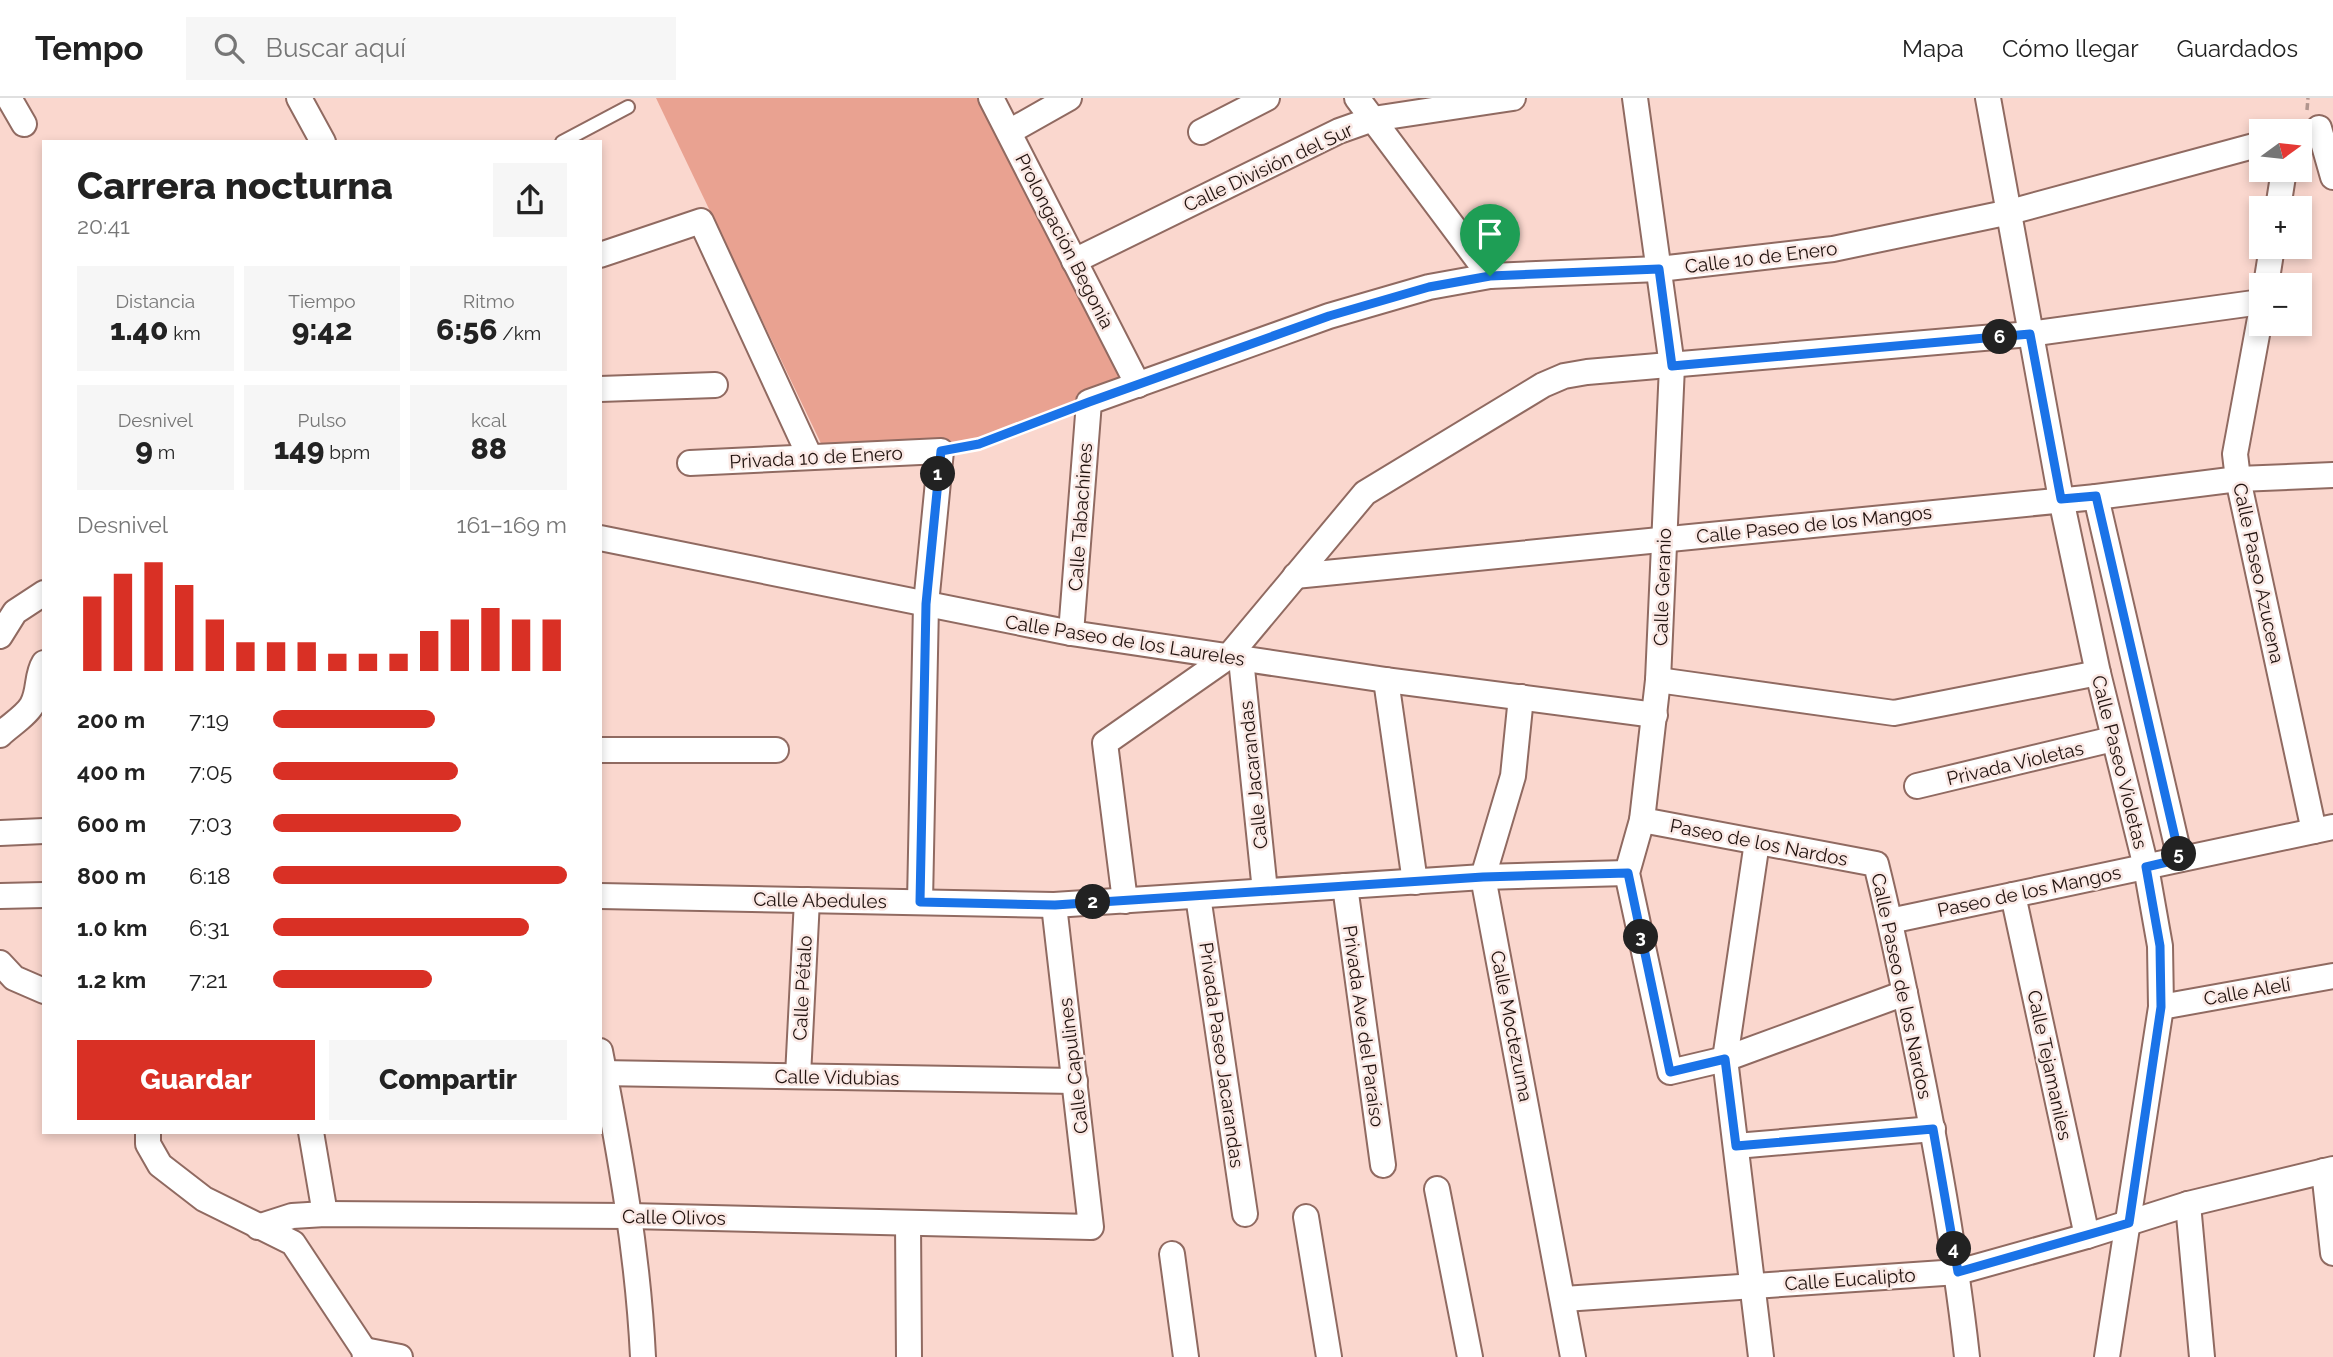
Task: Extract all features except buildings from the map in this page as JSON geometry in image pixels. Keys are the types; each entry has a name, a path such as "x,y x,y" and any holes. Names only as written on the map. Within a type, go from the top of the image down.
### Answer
{"street":[{"path":"9,98 24,124"},
{"path":"299,98 322,140"},
{"name":"Prolongación Begonia","path":"991,98 1138,385"},
{"path":"1009,132 1069,98"},
{"path":"1201,132 1267,98"},
{"path":"1357,98 1490,276"},
{"name":"Calle División del Sur","path":"1074,261 1339,131 1373,119 1513,98"},
{"name":"Calle Geranio","path":"1635,98 1672,366 1655,715 1642,820 1628,873 1670,1072 1725,1059"},
{"name":"Calle Paseo Violetas","path":"1988,98 2061,499 2113,739 2146,867 2160,946 2161,1007 2107,1357"},
{"path":"2317,129 2333,177"},
{"name":"Calle 10 de Enero","path":"1089,402 1329,316 1429,287 1490,276 1659,269 1833,249 2010,212 2249,147"},
{"path":"602,254 701,221 810,457"},
{"path":"1125,901 1105,743 1235,658 1295,576 1365,493 1542,385 1564,376 1587,372 2030,334 2249,304"},
{"name":"Calle Paseo Azucena","path":"2257,336 2235,454 2238,479 2323,829"},
{"path":"602,389 715,385"},
{"name":"Calle Tabachines","path":"1071,633 1089,402"},
{"path":"920,902 926,604 941,451"},
{"name":"Privada 10 de Enero","path":"690,463 941,451"},
{"name":"Calle Paseo de los Mangos","path":"1295,576 2096,496 2238,479 2333,475"},
{"name":"Calle Paseo Violetas","path":"2096,496 2180,859"},
{"name":"Calle Paseo de los Laureles","path":"602,538 1071,633 1386,680 1655,715"},
{"path":"0,636 15,612 42,594"},
{"name":"Calle Jacarandas","path":"1235,658 1265,891"},
{"path":"0,735 32,707 42,666"},
{"path":"1658,680 1894,713 2098,673"},
{"path":"1386,680 1415,882"},
{"name":"Calle Moctezuma","path":"1521,697 1513,776 1483,877 1573,1357"},
{"name":"Privada Violetas","path":"1917,786 2113,739"},
{"path":"602,750 776,750"},
{"name":"Paseo de los Nardos","path":"1642,820 1876,864"},
{"name":"Paseo de los Mangos","path":"1890,921 2323,829"},
{"path":"0,832 42,831"},
{"path":"1757,842 1725,1059 1762,1357"},
{"name":"Calle Paseo de los Nardos","path":"1876,864 1933,1129 1958,1272 1967,1357"},
{"name":"Calle Abedules","path":"602,896 1055,905 1483,877 1628,873"},
{"name":"Privada Ave del Paraíso","path":"1345,886 1383,1165"},
{"path":"0,896 42,895"},
{"name":"Calle Tejamaniles","path":"2013,895 2087,1236"},
{"name":"Privada Paseo Jacarandas","path":"1198,896 1245,1214"},
{"name":"Calle Pétalo","path":"798,1076 807,900"},
{"name":"Calle Capulines","path":"1055,905 1091,1227"},
{"path":"0,963 14,978 42,990"},
{"name":"Calle Alelí","path":"2161,1007 2333,976"},
{"path":"1725,1059 1905,993"},
{"path":"602,1066 630,1216 641,1305 643,1357"},
{"name":"Calle Vidubias","path":"602,1066 798,1076 1074,1081"},
{"path":"1736,1146 1933,1129"},
{"path":"148,1134 148,1144 160,1166 204,1199 293,1243 365,1354 400,1357"},
{"path":"311,1134 324,1214"},
{"path":"2328,1170 2333,1252"},
{"name":"Calle Eucalipto","path":"1563,1299 1958,1272 2188,1204 2328,1170"},
{"path":"1437,1189 1470,1357"},
{"path":"2188,1204 2202,1357"},
{"name":"Calle Olivos","path":"258,1227 292,1216 324,1214 630,1216 1091,1227"},
{"path":"1306,1217 1329,1357"},
{"path":"908,1223 909,1357"},
{"path":"1172,1254 1186,1357"}],"lane":[{"path":"566,140 628,107"}],"path":[{"path":"941,451 979,444 1089,402"}],"shaded area":[{"path":"656,98 991,98 1138,385 941,451 827,456"}],"route":[{"path":"1659,269 1672,366 2030,334 2061,499 2096,496 2180,859 2146,867 2160,946 2161,1007 2129,1223 1958,1272 1933,1129 1736,1146 1725,1059 1670,1072 1628,873 1483,877 1055,905 920,902 926,604 941,451 979,444 1329,316 1429,287 1490,276 1659,269"}]}
